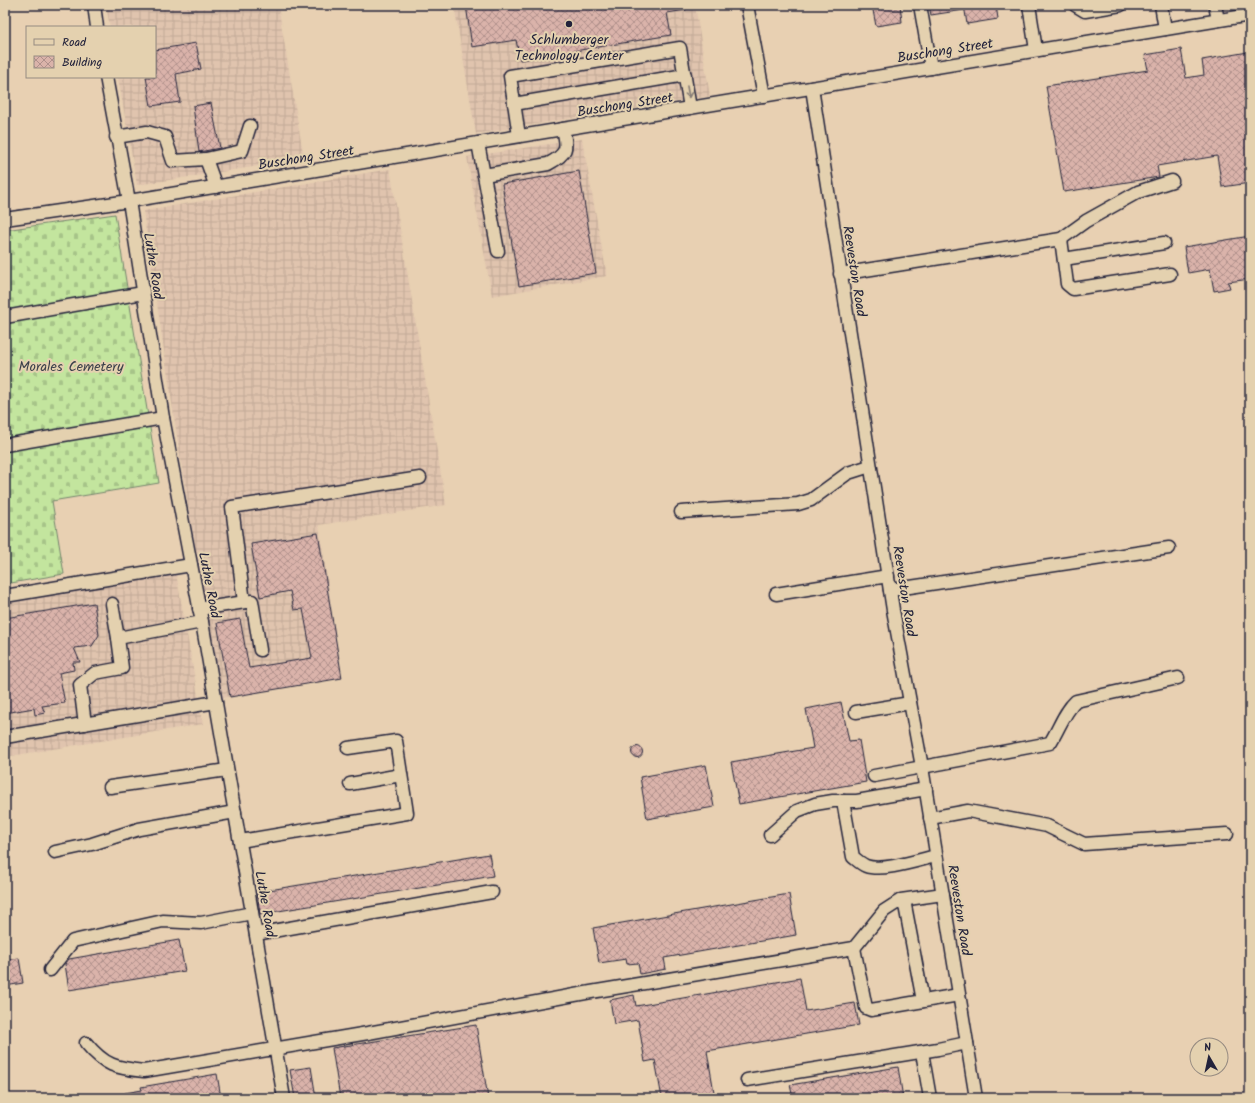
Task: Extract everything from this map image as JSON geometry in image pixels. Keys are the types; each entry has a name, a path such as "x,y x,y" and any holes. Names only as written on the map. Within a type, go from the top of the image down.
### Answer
{"street":[{"path":"94,5 97,26"},
{"path":"747,5 764,96"},
{"path":"920,5 931,68"},
{"path":"1029,5 1036,50"},
{"path":"1075,5 1085,11 1121,5"},
{"path":"1161,5 1165,29"},
{"path":"1215,5 1218,20"},
{"name":"Buschong Street","path":"5,219 216,187 1250,15"},
{"path":"519,136 510,76 680,48 690,108"},
{"path":"514,104 685,76"},
{"name":"Luthe Road","path":"106,78 129,201 163,418 202,622 284,1098"},
{"name":"Reeveston Road","path":"812,88 890,590 926,789 976,1098"},
{"path":"116,137 147,132 165,137 173,160 206,159 242,151 250,126"},
{"path":"484,175 548,164 555,160 560,157 566,149 563,129"},
{"path":"478,143 498,251"},
{"path":"206,159 216,187"},
{"path":"840,274 1061,239 1086,221 1138,192 1172,181"},
{"path":"1061,239 1067,284 1073,289 1170,274"},
{"path":"1064,259 1164,243"},
{"path":"5,317 143,293"},
{"path":"5,445 163,418"},
{"path":"681,512 798,504 811,500 848,473 870,466"},
{"path":"244,602 232,507 420,478"},
{"path":"890,590 1169,548"},
{"path":"5,596 191,565"},
{"path":"776,594 888,576"},
{"path":"199,609 252,601 260,650"},
{"path":"85,724 80,685 96,673 122,668 112,604"},
{"path":"118,638 202,622"},
{"path":"874,776 1050,743 1057,732 1068,707 1076,701 1178,678"},
{"path":"5,737 216,702"},
{"path":"856,712 910,703"},
{"path":"240,841 407,813 396,741 348,748"},
{"path":"110,787 228,770"},
{"path":"350,784 401,775"},
{"path":"770,835 797,811 815,804 874,799 926,789"},
{"path":"843,801 853,857 865,866 883,867 936,856"},
{"path":"930,818 968,810 1047,826 1084,844 1227,834"},
{"path":"55,852 92,844 139,829 235,812"},
{"path":"256,934 492,892"},
{"path":"86,1043 97,1056 119,1068 144,1071 276,1047 368,1033 620,987 854,948 870,926 884,911 904,900 943,894"},
{"path":"904,900 923,1001"},
{"path":"50,970 73,941 164,921 201,923 252,913"},
{"path":"854,948 866,1008 871,1010 959,995"},
{"path":"747,1080 922,1052 967,1043"},
{"path":"922,1052 930,1098"}],"shaded area":[{"path":"106,5 278,5 304,159 137,185 118,78 156,78 156,26 110,26"},
{"path":"454,5 695,5 710,96 476,134"},
{"path":"582,139 607,276 492,296 467,157"},
{"path":"390,169 446,505 319,525 342,678 221,698 182,469 143,211"},
{"path":"174,562 203,724 5,757 5,591"}],"green space":[{"name":"Morales Cemetery","path":"115,214 159,483 52,501 64,574 5,584 5,230"}],"building":[{"name":"Schlumberger Technology Center","path":"466,5 686,5 686,10 667,13 671,35 520,60 516,40 472,47"},
{"path":"872,5 900,5 902,22 876,26"},
{"path":"929,5 963,5 964,10 931,15"},
{"path":"964,5 996,5 998,19 967,24"},
{"path":"196,43 201,69 176,74 180,102 151,106 146,78 156,78 156,50"},
{"path":"1181,49 1186,78 1204,75 1202,60 1248,52 1250,63 1250,183 1222,187 1217,156 1157,166 1159,177 1064,192 1046,86 1148,70 1145,55"},
{"path":"211,103 220,148 199,152 193,106"},
{"path":"579,171 596,273 519,286 502,184"},
{"path":"1250,236 1250,279 1228,282 1230,288 1214,291 1210,269 1188,273 1184,247"},
{"path":"318,533 342,678 230,697 217,623 240,619 249,668 312,658 303,609 294,610 290,591 260,597 251,544"},
{"path":"94,603 99,635 92,646 74,648 80,662 73,662 74,670 59,673 65,703 42,706 45,713 35,715 34,708 5,713 5,618"},
{"path":"841,702 849,741 859,740 866,782 739,804 731,762 813,748 806,709"},
{"path":"635,747 639,747 641,748 641,756 635,757 632,754 632,750"},
{"path":"706,765 714,807 647,819 640,777"},
{"path":"489,854 493,876 260,914 257,892"},
{"path":"789,894 796,935 664,958 666,969 640,974 638,963 627,964 626,959 599,963 593,928"},
{"path":"179,940 185,971 69,990 65,964 69,959"},
{"path":"19,958 23,983 5,986 5,960"},
{"path":"800,978 806,1011 855,1003 859,1025 707,1051 715,1098 662,1098 655,1060 645,1062 638,1020 614,1024 610,1000 634,995 636,1006"},
{"path":"476,1025 488,1098 340,1098 332,1048"},
{"path":"311,1067 316,1098 295,1098 290,1070"},
{"path":"898,1067 903,1098 793,1098 790,1085"},
{"path":"217,1074 221,1098 125,1098 125,1093 142,1090 141,1087"}],"place":[{"name":"Schlumberger Technology Center","path":"569,24"}]}
